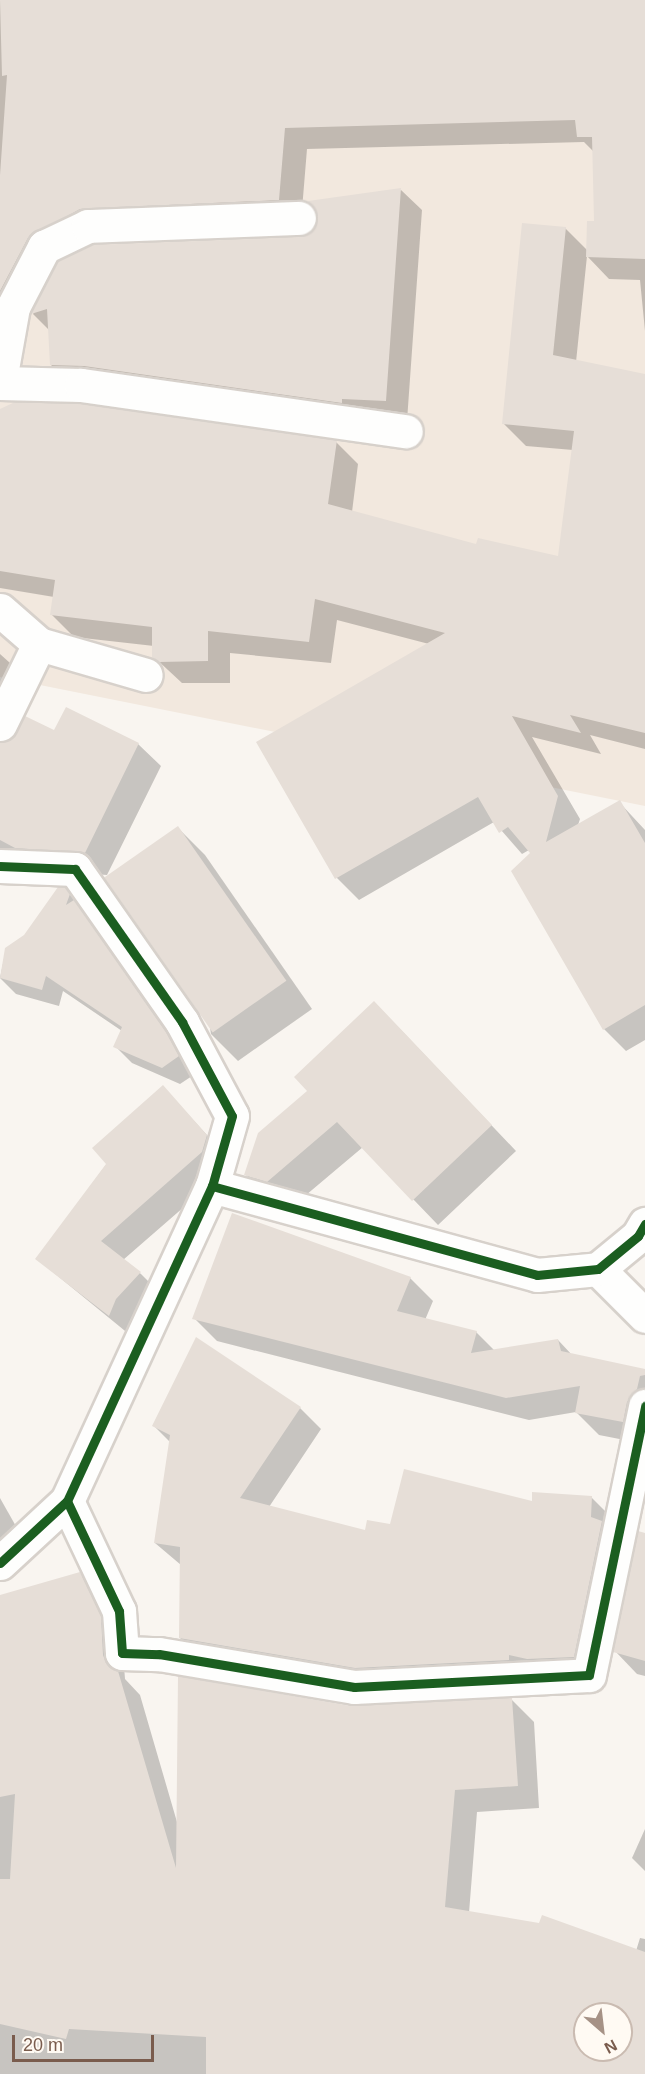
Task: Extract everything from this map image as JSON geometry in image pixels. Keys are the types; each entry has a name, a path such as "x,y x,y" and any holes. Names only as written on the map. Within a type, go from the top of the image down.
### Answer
{"street":[{"path":"299,218 88,225 44,247 13,307 0,381 81,385 406,430"},
{"path":"0,610 39,644 146,675"},
{"path":"0,724 39,644"},
{"path":"0,866 75,869 182,1022 232,1116 212,1186 68,1501 0,1563"},
{"path":"212,1186 537,1275 598,1269 638,1236 645,1224"},
{"path":"598,1269 645,1316"},
{"path":"68,1501 119,1611 122,1653 159,1654 354,1687 590,1675 645,1406"}],"shaded area":[{"path":"0,0 645,0 645,806 0,677"}],"building":[{"path":"0,0 645,0 645,259 586,257 587,221 594,221 592,137 577,137 575,120 285,128 279,200 80,209 28,238 0,291 0,175 7,75 2,76"},
{"path":"401,188 386,401 342,399 342,403 84,366 50,365 47,309 31,314 58,261 93,245 300,237 315,227 318,218 308,201"},
{"path":"522,223 566,227 553,355 645,374 645,733 570,715 581,733 512,716 558,796 546,842 620,800 645,843 645,1005 603,1030 511,871 530,853 508,827 499,833 478,797 335,879 256,742 445,633 315,599 309,642 208,631 208,661 159,662 152,657 152,627 50,615 55,580 0,571 0,409 15,402 79,404 337,440 328,504 476,544 478,538 558,556 574,431 502,424"},
{"path":"66,707 139,743 85,853 15,848 0,840 0,743 11,739 25,716 54,730"},
{"path":"178,826 286,981 213,1032 104,878"},
{"path":"58,887 65,887 70,894 66,905 74,900 166,1032 179,1056 162,1068 113,1047 122,1027 46,976 42,990 0,978 5,948 24,935"},
{"path":"374,1001 492,1125 412,1201 337,1122 267,1182 244,1175 258,1133 307,1091 294,1077"},
{"path":"163,1085 207,1135 202,1152 101,1241 141,1272 116,1299 109,1316 35,1259 106,1164 92,1148"},
{"path":"232,1213 411,1277 397,1311 477,1331 471,1353 558,1339 561,1351 645,1369 645,1375 640,1376 637,1389 627,1402 623,1422 575,1413 580,1386 506,1398 192,1319"},
{"path":"196,1337 301,1407 240,1498 365,1530 367,1520 390,1524 404,1469 532,1501 532,1492 592,1496 591,1517 602,1521 574,1657 527,1659 509,1655 509,1660 355,1668 179,1638 180,1547 154,1543 170,1435 152,1426"},
{"path":"638,1531 645,1533 645,1661 613,1652"},
{"path":"80,1572 101,1616 103,1655 106,1663 118,1671 176,1868 178,1676 351,1706 512,1698 518,1786 455,1790 445,1907 539,1923 542,1915 645,1952 645,2074 206,2074 206,2037 69,2029 66,2039 0,2024 0,1879 10,1879 15,1794 0,1797 0,1595"}],"cycle path":[{"path":"0,866 75,869 182,1022 232,1116 212,1186"},
{"path":"0,1563 67,1501 212,1186 537,1275 598,1269 638,1236 645,1224"},
{"path":"67,1501 119,1611 122,1653 159,1654 354,1687 589,1675 645,1406"}]}
